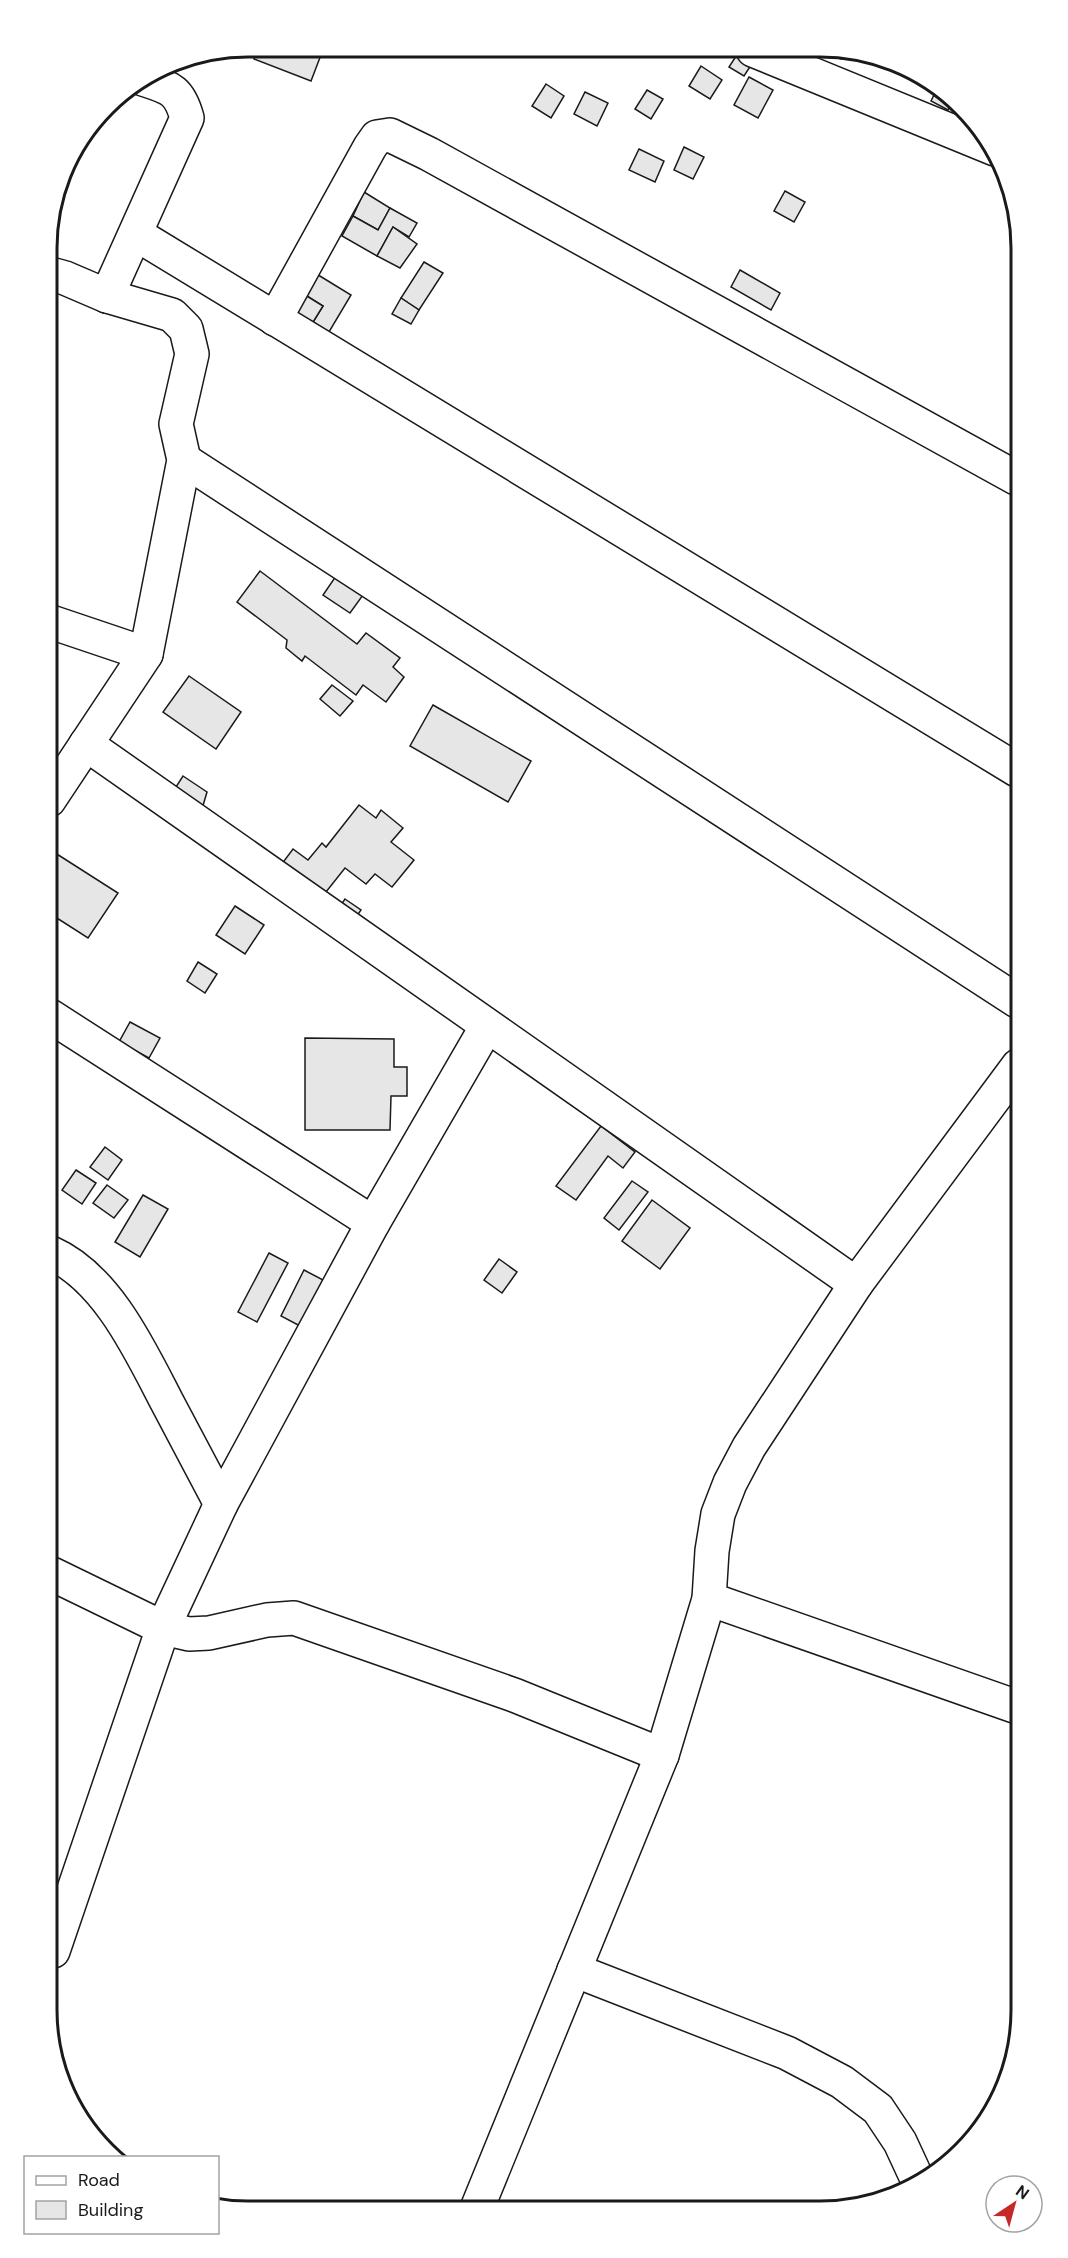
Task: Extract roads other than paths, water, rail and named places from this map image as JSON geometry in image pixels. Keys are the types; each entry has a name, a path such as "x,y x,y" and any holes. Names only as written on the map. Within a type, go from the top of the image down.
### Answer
{"street":[{"path":"770,57 979,142"},
{"path":"107,296 187,118 182,100 168,88 153,83"},
{"path":"275,319 370,147 377,137 390,135 429,154 1011,475"},
{"path":"136,234 1011,766"},
{"path":"57,276 107,296 171,315 186,329 192,354 176,424 184,460 146,654 57,788"},
{"path":"184,460 1011,997"},
{"path":"57,624 146,654"},
{"path":"86,744 856,1284"},
{"path":"57,1020 373,1223"},
{"path":"59,1913 163,1628 220,1504 373,1223 487,1026"},
{"path":"480,2201 662,1755 709,1599 712,1551 718,1514 730,1483 748,1447 856,1284 1011,1074"},
{"path":"57,1256 81,1270 134,1338 220,1504"},
{"path":"57,1576 163,1628 189,1635 209,1633 267,1620 294,1618 514,1695 662,1755"},
{"path":"709,1599 1011,1705"},
{"path":"574,1970 787,2054 842,2082 878,2109 900,2142 916,2175"}]}
